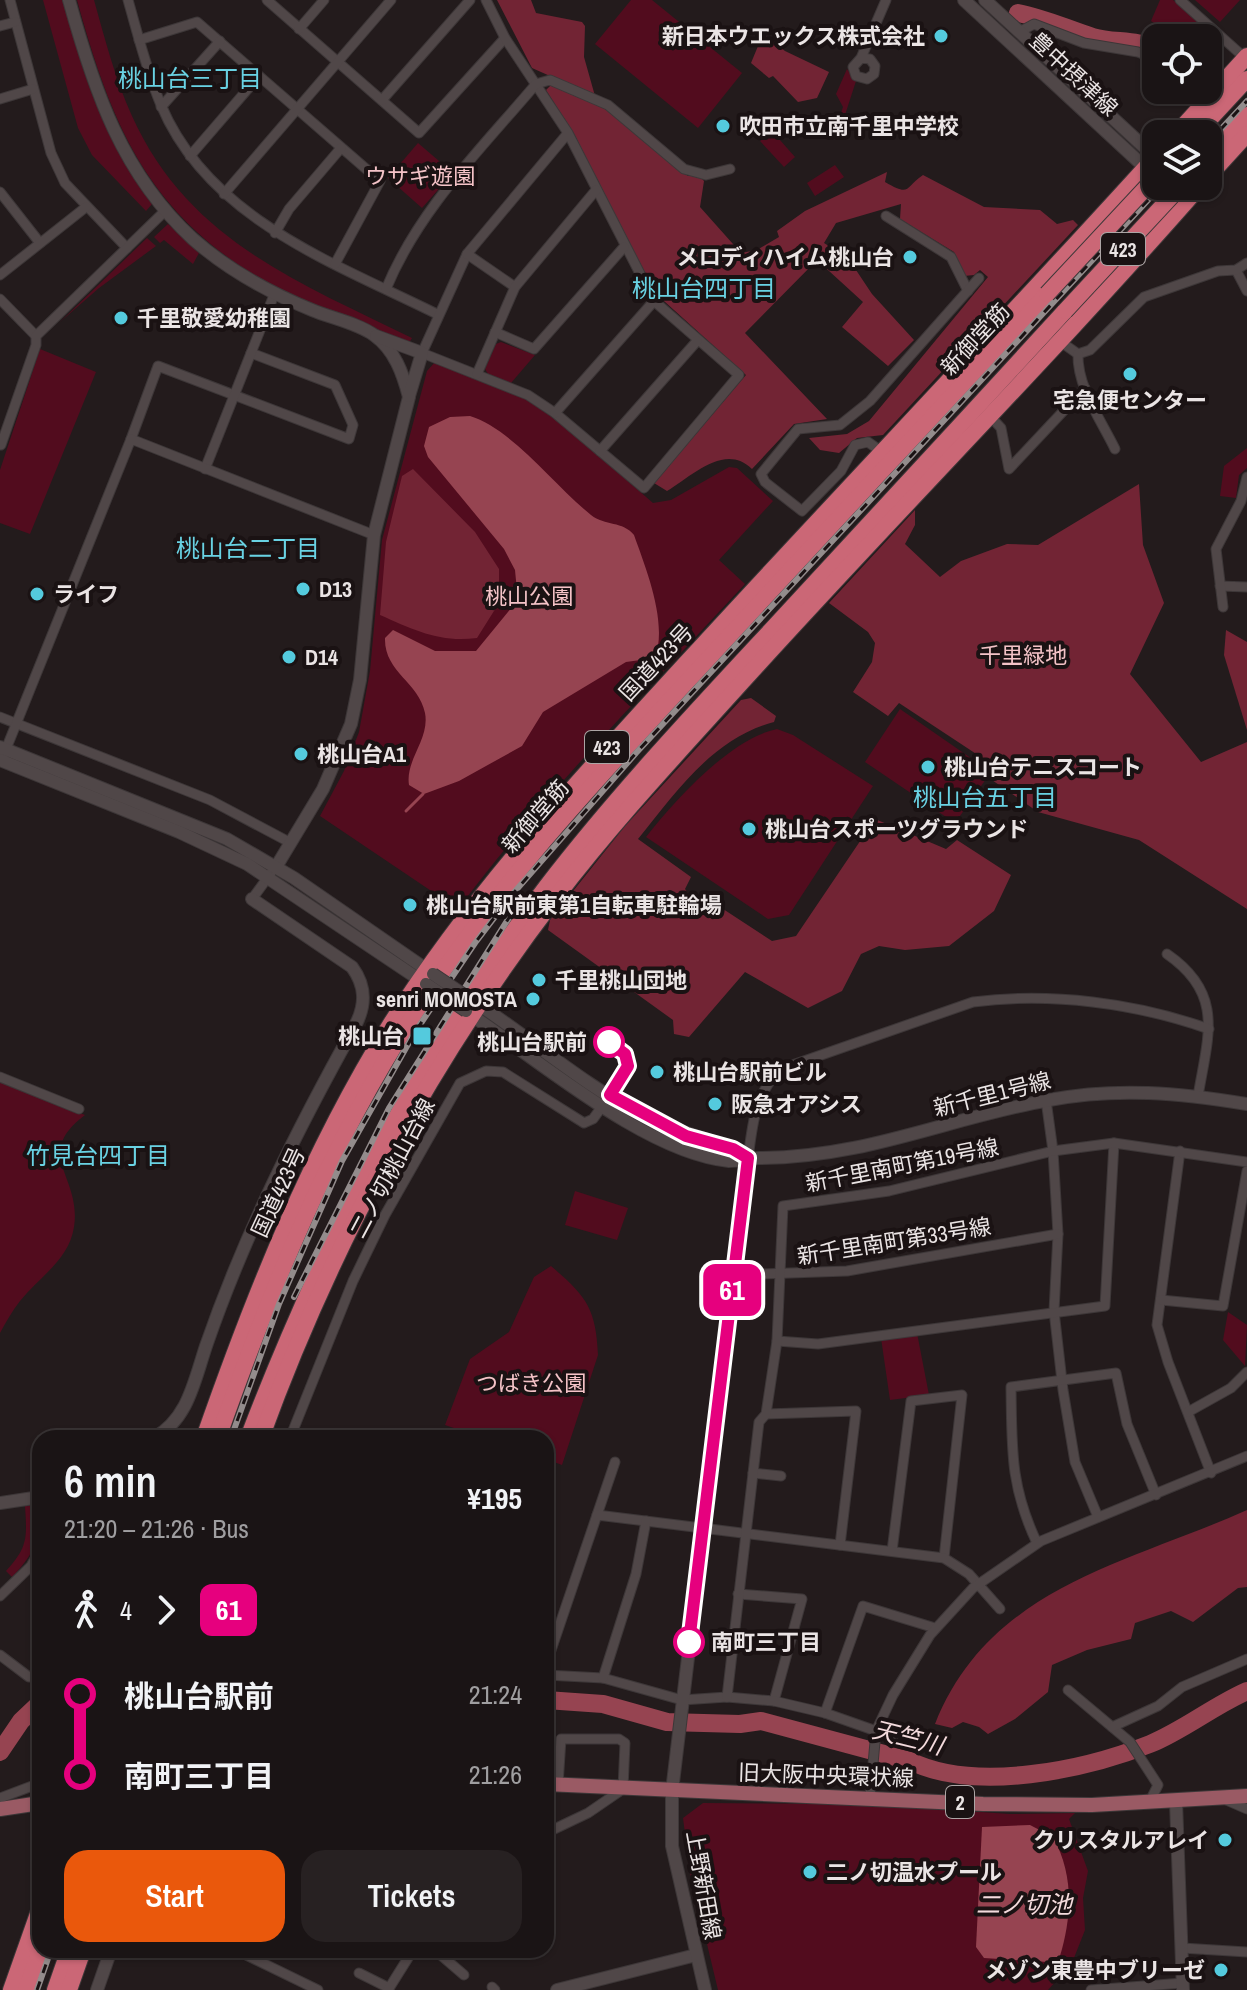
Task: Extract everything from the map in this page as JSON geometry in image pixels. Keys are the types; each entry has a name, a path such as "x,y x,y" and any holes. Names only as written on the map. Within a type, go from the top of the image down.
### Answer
{"highway":[{"path":"1189,120 1246,57"},
{"path":"1209,120 1247,79"},
{"path":"1222,142 1247,115"},
{"path":"1222,162 1247,134"},
{"name":"国道423号","path":"207,1430 268,1266 338,1117 479,897 551,808 1142,179"},
{"name":"新御堂筋","path":"221,1430 303,1218 349,1124 421,1003 485,912 545,838 1047,294 1142,180"},
{"name":"423","path":"251,1430 298,1314 364,1175 437,1046 483,976 594,826 1065,311 1180,200"},
{"name":"423","path":"263,1430 308,1320 375,1181 473,1008 595,846 798,620 1061,342 1181,200"},
{"path":"757,586 843,513"},
{"path":"798,620 863,531"},
{"path":"212,1430 218,1397"},
{"path":"11,1990 32,1931"},
{"path":"26,1990 37,1958"},
{"path":"55,1990 65,1958"},
{"path":"69,1990 80,1958"}],"main road":[{"name":"旧大阪中央環状線","path":"554,1784 983,1804 1092,1805 1247,1796"},
{"path":"0,1809 32,1804"}],"street":[{"path":"10,0 51,153 65,183 127,248"},
{"path":"69,0 100,105 129,160 165,211 229,267 274,295 528,395 555,413 644,488 739,375 654,301 568,133 505,38 486,0"},
{"path":"128,0 161,107 190,156 224,194 275,233 437,314"},
{"path":"267,0 419,133 505,38"},
{"path":"299,29 324,0"},
{"path":"224,194 391,0"},
{"path":"382,100 470,0"},
{"path":"861,58 886,0"},
{"name":"豊中摂津線","path":"964,0 1142,156"},
{"name":"豊中摂津線","path":"985,0 1021,31 1142,154"},
{"path":"1180,0 1246,57"},
{"path":"0,26 15,22"},
{"path":"139,40 197,22 380,181 335,264"},
{"path":"1021,31 1034,24 1084,43 1142,54"},
{"path":"161,107 220,41"},
{"path":"190,156 259,76"},
{"path":"386,289 400,254 422,218 536,84 550,80 608,105 658,139"},
{"path":"0,99 33,89"},
{"path":"608,105 684,169 706,175 730,169"},
{"path":"167,1430 174,1426 183,1412 231,1279 268,1192 356,1024 364,1002 360,980 352,967 252,899 291,843 337,761 355,709 374,535 409,397 437,314 467,254 568,133"},
{"path":"275,233 289,209 341,148"},
{"path":"477,374 515,287 596,190"},
{"path":"0,192 40,243"},
{"path":"0,275 86,207"},
{"path":"36,336 165,211"},
{"path":"886,216 951,257 968,291"},
{"path":"495,332 534,349 624,247"},
{"path":"467,254 515,287"},
{"path":"1078,354 1090,350 1144,297 1218,271 1236,270 1247,263"},
{"path":"1236,270 1247,291"},
{"path":"882,452 868,442 855,445 841,471 802,511 794,508 761,474 798,429 840,425 870,401 979,278"},
{"path":"205,469 274,295"},
{"path":"0,299 36,336 36,345 1,445"},
{"path":"555,413 654,301"},
{"path":"373,335 391,352 403,374 409,397"},
{"path":"600,451 697,341"},
{"path":"1061,342 1078,354"},
{"path":"1,756 17,724 158,366 349,439 353,425 335,385 251,353"},
{"path":"1078,354 1078,368 1085,388 1115,449"},
{"path":"989,415 1001,428 1009,469 1085,388"},
{"path":"131,439 374,535"},
{"path":"1223,607 1216,549 1241,501 1247,477"},
{"path":"1220,586 1247,587"},
{"path":"0,717 210,800 291,843"},
{"name":"新千里1号線","path":"1,756 272,872 606,1100 686,1136 733,1149 748,1158 838,1154 1046,1100 1114,1091 1198,1096 1247,1104"},
{"path":"1167,954 1187,968 1200,986 1208,1005 1209,1029 1198,1096"},
{"path":"681,1705 748,1158 759,1099 773,1077 784,1068 973,1002 1002,998 1133,1007 1209,1029"},
{"name":"二ノ切桃山台線","path":"293,1430 353,1281 460,1083 486,1071 503,1072 584,1123 593,1119 606,1100"},
{"path":"0,1077 79,1109"},
{"path":"1046,1100 1053,1151 1058,1234 1054,1311 1075,1462 1098,1517"},
{"path":"777,1341 818,1344 1105,1306 1114,1143"},
{"name":"新千里南町第19号線","path":"727,1697 759,1422 766,1414 777,1341 783,1206 889,1191 1053,1151 1114,1143 1247,1162"},
{"path":"1180,1151 1157,1325 1211,1473"},
{"path":"1161,1300 1223,1306 1247,1171"},
{"name":"新千里南町第33号線","path":"734,1275 780,1276 847,1271 1058,1234"},
{"path":"1188,1412 1231,1388 1247,1372"},
{"path":"1037,1543 1020,1506 1012,1468 1011,1387 1116,1373 1127,1424 1156,1495"},
{"path":"892,1551 911,1401 962,1395 944,1558"},
{"path":"766,1414 856,1411 840,1545"},
{"path":"870,1797 876,1731 904,1674 935,1628 978,1584 1037,1543 1247,1456"},
{"path":"554,1641 615,1462"},
{"path":"753,1473 781,1476"},
{"path":"0,1503 32,1501"},
{"path":"597,1515 944,1558 978,1584 1000,1609"},
{"path":"603,1678 636,1574 646,1521"},
{"path":"0,1596 32,1564"},
{"path":"738,1594 802,1599 774,1701"},
{"path":"825,1713 863,1606 935,1628"},
{"path":"0,1655 29,1677"},
{"path":"1112,1727 1158,1706 1182,1687 1247,1659"},
{"path":"554,1675 603,1678 681,1705 727,1697 774,1701 825,1713 916,1745"},
{"path":"1068,1690 1130,1742 1158,1785 1150,1801"},
{"name":"上野新田線","path":"681,1705 672,1791 672,1846 705,1990"},
{"path":"554,1774 561,1739 567,1736 619,1739 625,1743 623,1789 588,1813 554,1829"},
{"path":"0,1798 32,1786"},
{"path":"1221,1798 1247,1809"},
{"path":"1091,1990 1183,1986 1176,1802"},
{"path":"1182,1948 1247,1952"},
{"path":"557,1990 594,1985 696,1955"},
{"path":"97,1990 108,1958"},
{"path":"252,1958 318,1990"},
{"path":"359,1973 388,1989 408,1958"},
{"path":"444,1958 464,1975"}],"green space":[{"path":"43,0 63,0 97,106 120,154 152,204 146,211 92,155 78,128"},
{"path":"77,0 94,0 115,73 132,116 155,159 183,195 215,226 250,252 288,276 412,338 409,343 323,310 274,287 231,260 196,231 167,200 142,166 122,130"},
{"path":"497,0 531,0 536,13 582,22 585,26 584,57 595,96 532,68"},
{"path":"631,0 652,0 742,73 698,128 595,44"},
{"path":"1160,0 1173,0 1203,24 1156,24 1151,21"},
{"path":"1195,0 1240,0 1220,22"},
{"path":"763,34 785,51 829,72 817,98 798,102 773,76 769,78 751,63"},
{"path":"847,69 856,81 845,115 841,113 843,107 836,94"},
{"path":"552,84 607,108 688,176 699,176 704,181 700,207 741,253 757,250 779,237 777,231 805,211 887,172 885,182 899,189 907,189 923,175 984,207 1040,210 1057,224 1073,220 1078,225 883,435 857,438 839,453 820,450 809,438 847,434 869,421 988,277 980,270 974,275 964,276 954,252 900,219 901,204 836,223 824,243 848,258 872,294 914,340 888,366 842,327 863,302 817,260 745,333 827,419 794,424 752,469 742,462 720,460 698,470 667,491 654,483 746,375 654,292 575,136 546,90"},
{"path":"772,131 795,157 784,167 760,141"},
{"name":"ウサギ遊園","path":"418,143 453,173 422,208 388,178"},
{"path":"835,165 844,177 815,196 807,183"},
{"path":"168,224 199,253 193,264 164,240 160,243 154,237"},
{"path":"147,238 156,246 99,288 60,322"},
{"path":"501,342 535,355 511,383 488,374 485,369 496,344"},
{"path":"40,349 96,372 30,534 0,523 0,470"},
{"name":"桃山公園","path":"435,362 529,400 555,418 653,503 671,500 729,467 737,468 773,501 719,560 745,584 561,783 458,909 320,816 344,771 359,732 370,671 382,540 427,371"},
{"path":"1247,448 1247,468 1239,475 1236,498 1220,496 1224,466"},
{"path":"413,469 475,532 499,569 499,603 477,638 439,637 380,615 386,542 402,476"},
{"name":"千里緑地","path":"1139,484 1143,545 1164,603 1130,674 1201,762 1247,742 1247,909 1139,840 1038,812 989,778 996,767 899,703 888,716 853,692 872,662 875,643 868,632 829,603 915,510 915,525 905,544 940,577 961,561 1007,544 1038,545"},
{"path":"1226,630 1247,642 1247,730 1224,655"},
{"path":"751,698 776,716 774,722 732,740 714,754 697,769 638,839 691,877 685,889 698,907 717,905 772,941 796,936 875,819 946,849 957,840 1011,875 994,911 949,946 905,950 879,946 861,954 842,991 808,1008 745,972 689,1037 674,1034 673,1020 548,930 550,920 625,826 741,700"},
{"name":"桃山台テニスコート","path":"900,709 991,772 955,823 865,762"},
{"name":"桃山台スポーツグラウンド","path":"777,729 793,735 873,786 789,915 768,919 646,837 705,772 741,745"},
{"path":"0,1082 85,1115 70,1129 62,1142 60,1155 75,1209 71,1239 60,1259 17,1305 0,1333"},
{"path":"575,1191 628,1208 617,1240 565,1225"},
{"name":"つばき公園","path":"551,1266 581,1295 595,1325 598,1355 562,1465 554,1462 554,1430 460,1430 445,1425 470,1359 509,1332 534,1277"},
{"path":"1228,1312 1247,1325 1245,1366 1223,1340"},
{"path":"917,1333 929,1395 890,1400 881,1338"},
{"path":"25,1506 32,1508 32,1551 12,1577 6,1571 22,1548 26,1534"},
{"path":"1247,1510 1247,1587 1238,1588 1193,1622 1171,1611 1135,1623 1131,1639 1087,1650 1052,1665 1048,1692 1015,1719 988,1734 979,1727 963,1722 952,1728 935,1724 959,1677 990,1640 1026,1610 1110,1565"},
{"path":"703,1803 860,1804 1010,1814 1075,1813 1069,1819 1088,1871 1083,1898 1085,1930 1072,1963 1048,1990 718,1990 690,1873 683,1818"}],"water":[{"path":"470,416 501,432 517,445 591,515 625,528 634,535 654,596 658,644 655,658 626,662 543,712 522,746 459,781 424,794 409,785 409,776 424,732 425,713 422,702 390,660 385,638 393,630 435,651 476,651 512,607 517,591 515,570 504,549 428,457 424,446 429,427 450,417"},
{"name":"二ノ切池","path":"1030,1825 1053,1837 1065,1866 1069,1911 1060,1956 1048,1962 984,1958 976,1947 982,1827"}],"waterway":[{"path":"1018,13 1093,37 1142,44"},
{"path":"406,811 423,794"},
{"name":"天竺川","path":"554,1701 603,1704 667,1722 740,1724 761,1721 937,1771 998,1777 1062,1769 1123,1754 1163,1738 1247,1691"},
{"name":"天竺川","path":"0,1752 32,1711"}],"railway":[{"path":"1222,128 1247,101"},
{"path":"234,1430 279,1304 342,1161 415,1032 475,943 510,897 636,753 1148,200"},
{"path":"294,1297 389,1108 517,905"},
{"path":"37,1990 48,1958"}],"bus line":[{"name":"61","path":"609,1042 625,1054 628,1066 610,1095 642,1115 686,1136 733,1149 748,1158 689,1642"}],"place":[{"name":"新日本ウエックス株式会社","path":"941,36"},
{"name":"吹田市立南千里中学校","path":"723,126"},
{"name":"メロディハイム桃山台","path":"910,257"},
{"name":"千里敬愛幼稚園","path":"121,318"},
{"name":"宅急便センター","path":"1130,374"},
{"name":"D13","path":"303,589"},
{"name":"ライフ","path":"37,594"},
{"name":"D14","path":"289,657"},
{"name":"桃山台A1","path":"301,754"},
{"name":"桃山台テニスコート","path":"928,767"},
{"name":"桃山台スポーツグラウンド","path":"749,829"},
{"name":"桃山台駅前東第1自転車駐輪場","path":"410,905"},
{"name":"千里桃山団地","path":"539,980"},
{"name":"senri MOMOSTA","path":"533,999"},
{"name":"桃山台","path":"422,1036"},
{"name":"桃山台駅前","path":"609,1042"},
{"name":"桃山台駅前ビル","path":"657,1072"},
{"name":"阪急オアシス","path":"715,1104"},
{"name":"南町三丁目","path":"689,1642"},
{"name":"クリスタルアレイ","path":"1225,1840"},
{"name":"二ノ切温水プール","path":"810,1872"},
{"name":"メゾン東豊中ブリーゼ","path":"1221,1970"}],"district":[{"name":"桃山台三丁目","path":"190,78"},
{"name":"桃山台四丁目","path":"704,288"},
{"name":"桃山台二丁目","path":"248,548"},
{"name":"桃山台五丁目","path":"985,797"},
{"name":"竹見台四丁目","path":"98,1155"}]}
